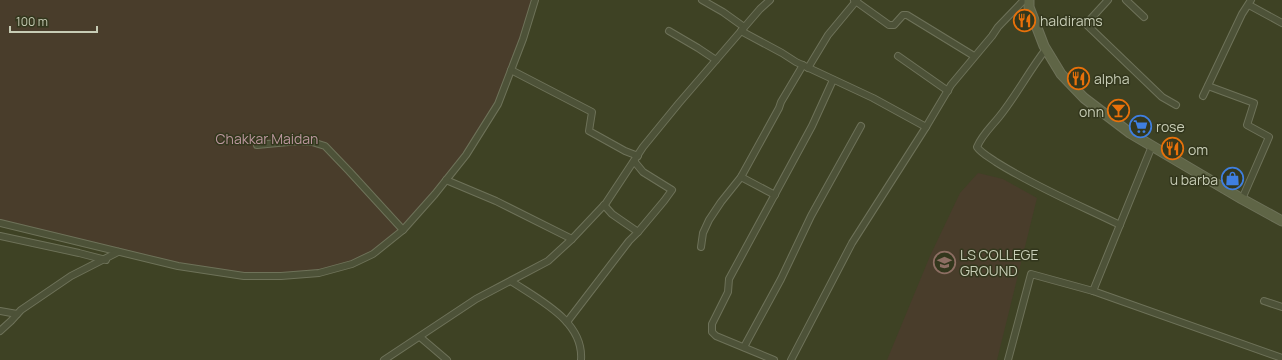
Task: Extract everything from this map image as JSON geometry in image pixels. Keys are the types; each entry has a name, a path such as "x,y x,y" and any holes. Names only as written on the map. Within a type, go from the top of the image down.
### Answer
{"main road":[{"path":"1029,0 1029,7 1046,49 1061,74 1084,98 1130,133 1242,199 1282,220"}],"street":[{"path":"0,223 178,266 244,276 281,276 320,273 352,264 372,254 403,230 466,155 498,104 523,39 535,0"},
{"path":"702,0 723,12 742,29 806,67 874,98 926,127"},
{"path":"384,360 476,299 511,282 548,261 572,239 604,206 636,159 679,103 742,29 770,0"},
{"path":"701,247 703,233 709,220 741,177 781,102 831,30 856,0 889,25 894,25 903,15 906,15 974,56"},
{"path":"791,360 852,243 897,174 948,91 998,27 1024,0"},
{"path":"1108,0 1086,24 1116,55 1121,57 1128,66 1162,97 1176,105"},
{"path":"1126,0 1144,17"},
{"path":"1203,96 1242,14 1250,2 1282,22"},
{"path":"669,31 716,60"},
{"path":"1046,49 1010,102 984,134 977,146 985,155 1020,176 1120,225"},
{"path":"898,56 948,91"},
{"path":"511,70 592,112 589,131 625,151 636,159 644,172 672,190 607,268 567,322"},
{"path":"774,360 716,336 712,332 712,324 728,292 730,279 812,126 833,80"},
{"path":"1208,86 1254,103 1247,125 1268,137 1242,199"},
{"path":"744,347 781,279 811,216 861,126"},
{"path":"257,146 299,141 312,142 325,146 349,170 403,230"},
{"path":"1093,291 1152,146"},
{"path":"741,177 775,194"},
{"path":"446,180 496,201 572,239"},
{"path":"604,206 612,214 638,232"},
{"path":"0,236 106,260"},
{"path":"0,331 21,310 71,276 106,260 118,252"},
{"path":"1008,360 1031,274 1093,291 1282,358"},
{"path":"511,282 552,308 567,322 580,344 581,360"},
{"path":"1264,301 1282,307"},
{"path":"0,311 17,314"},
{"path":"420,337 447,360"}],"green space":[{"name":"Chakkar Maidan","path":"0,0 535,0 498,104 466,155 403,230 373,254 319,273 244,276 178,266 0,223"},
{"path":"978,173 1003,179 1037,198 997,360 887,360 930,256 960,193"}],"place":[{"name":"haldirams","path":"1024,20"},
{"name":"alpha","path":"1079,78"},
{"name":"onn","path":"1119,111"},
{"name":"rose","path":"1140,126"},
{"name":"om","path":"1173,149"},
{"name":"u barba","path":"1233,179"},
{"name":"LS COLLEGE GROUND","path":"944,262"}]}
